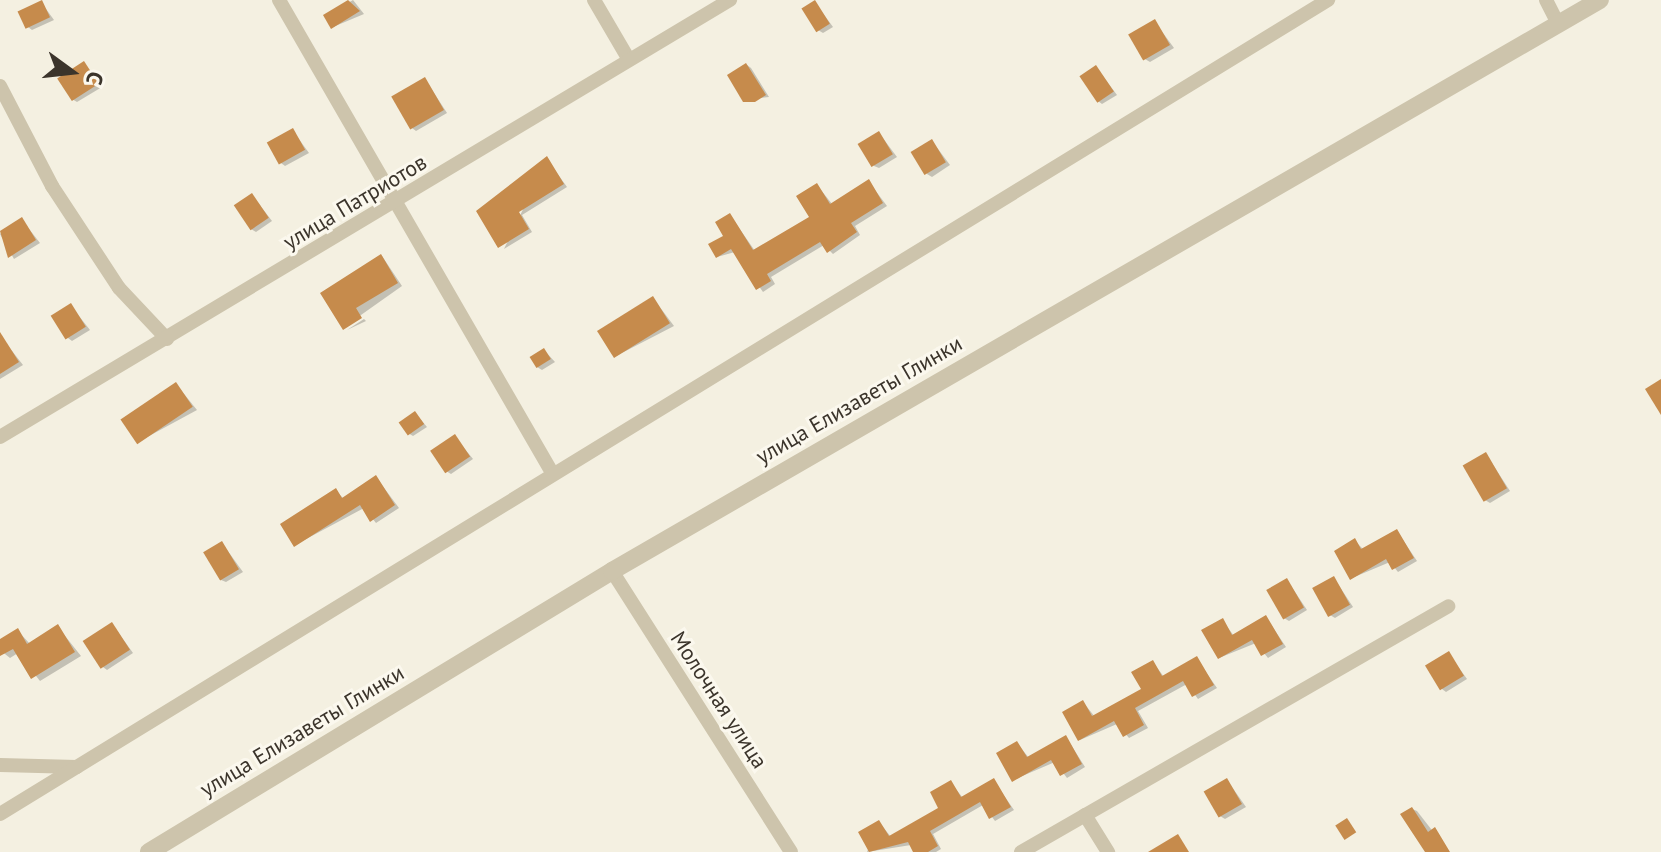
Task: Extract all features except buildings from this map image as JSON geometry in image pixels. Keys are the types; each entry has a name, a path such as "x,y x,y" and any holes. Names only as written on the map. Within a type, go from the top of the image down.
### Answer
{"street":[{"path":"279,0 400,202 551,471"},
{"path":"594,0 629,60"},
{"name":"улица Патриотов","path":"0,437 400,202 730,0"},
{"path":"0,814 551,471 1328,0"},
{"path":"1546,0 1558,24"},
{"name":"улица Елизаветы Глинки","path":"149,852 612,571 1600,0"},
{"path":"0,86 52,186 119,288 167,339"},
{"name":"Молочная улица","path":"612,571 791,852"},
{"path":"1021,852 1448,606"},
{"path":"0,765 78,767"},
{"path":"1085,815 1108,852"}]}
